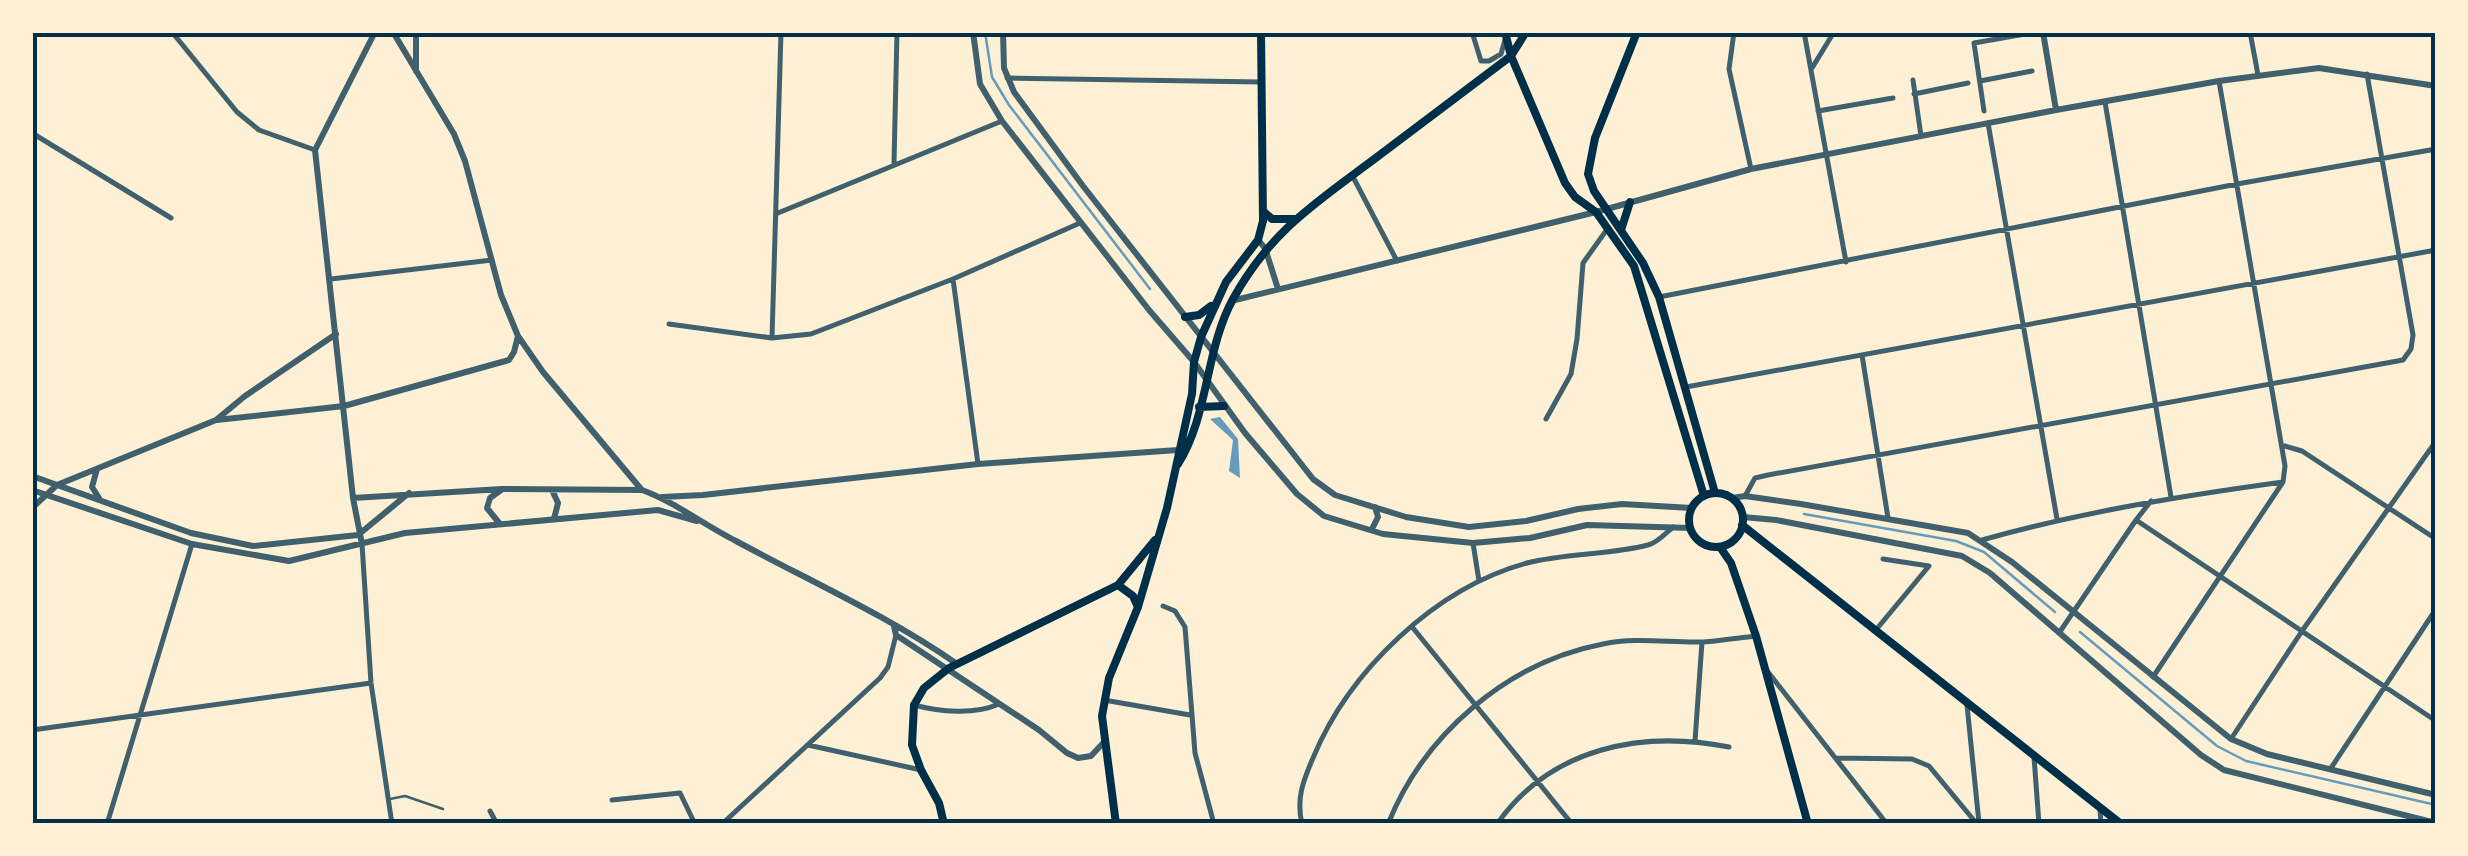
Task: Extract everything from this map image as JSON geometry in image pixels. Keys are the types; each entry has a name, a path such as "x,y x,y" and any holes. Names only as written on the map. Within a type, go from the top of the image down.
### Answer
{"main road":[{"path":"1116,824 1105,741 1104,700 1109,678 1138,607 1178,464 1201,337 1214,304 1239,262 1258,240 1263,211 1261,32"},
{"path":"1178,464 1186,452 1220,326 1265,248 1294,219 1511,56 1526,32"},
{"path":"1582,179 1636,32"},
{"path":"1505,35 1566,183 1575,197 1596,212 1634,266 1704,496"},
{"path":"1566,183 1582,179"},
{"path":"1582,179 1607,208 1659,298 1715,493"},
{"path":"1621,230 1630,202"},
{"path":"1263,211 1274,220 1294,219"},
{"path":"1186,318 1199,316 1214,304"},
{"path":"1199,407 1224,406"},
{"path":"1808,824 1766,670 1731,562 1720,547 1699,541 1691,528 1692,508 1704,496 1715,493 1732,498 1742,521 1765,545 2121,824"},
{"path":"1731,562 1742,521"},
{"path":"944,824 940,803 914,753 914,705 930,680 1118,585 1158,536"},
{"path":"1720,547 1734,540 1765,545"},
{"path":"1118,585 1134,596 1138,607"}],"street":[{"path":"172,32 237,112 259,130 315,150"},
{"path":"375,32 315,150 353,498 362,544 371,683 392,824"},
{"path":"393,32 451,136 518,336 543,372 642,490"},
{"path":"416,32 416,72"},
{"path":"772,338 781,32"},
{"path":"894,163 897,32"},
{"path":"973,32 980,84 1002,121 1194,362 1224,406 1297,494 1324,516 1397,536 1473,543 1530,538 1587,526 1691,528"},
{"path":"1003,32 1001,46 1007,78 1082,186 1313,479 1335,495 1398,514 1469,526 1526,521 1622,504 1692,508"},
{"path":"1472,32 1485,76"},
{"path":"1734,32 1730,69 1751,169"},
{"path":"1804,32 1846,262"},
{"path":"1811,70 1834,32"},
{"path":"1984,111 1974,43 2040,32 2056,110"},
{"path":"2250,32 2258,75"},
{"path":"1480,61 1490,61 1501,54 1505,35"},
{"path":"1231,302 1596,212 1751,169 2056,110 2218,81 2319,68 2436,86"},
{"path":"1980,81 2032,71"},
{"path":"1745,496 1756,478 2403,360 2411,349 2413,334 2367,74"},
{"path":"1007,78 1261,82"},
{"path":"1913,80 1921,136"},
{"path":"2153,677 2282,482 2286,466 2218,81"},
{"path":"1914,94 1968,83"},
{"path":"1818,111 1893,98"},
{"path":"2105,102 2171,497"},
{"path":"776,214 1002,121"},
{"path":"1988,123 2057,519"},
{"path":"32,132 171,218"},
{"path":"1659,298 2236,184 2436,149"},
{"path":"1352,175 1397,261"},
{"path":"670,324 772,338 810,334 953,279 1080,223"},
{"path":"1546,419 1571,374 1578,339 1583,262 1608,228"},
{"path":"1258,240 1265,248 1278,289"},
{"path":"1684,387 2436,250"},
{"path":"331,279 492,260"},
{"path":"953,279 978,464"},
{"path":"216,420 244,396 336,334"},
{"path":"32,508 57,485 216,420 344,406 509,360 518,336"},
{"path":"1862,355 1888,518"},
{"path":"240,418 244,396"},
{"path":"2231,739 2302,630 2436,440"},
{"path":"2284,445 2302,452 2436,539"},
{"path":"660,497 703,496 978,464 1178,450"},
{"path":"97,469 92,487 100,499"},
{"path":"32,476 191,533 253,546 358,535 410,492"},
{"path":"1982,540 2057,519 2171,497 2282,482"},
{"path":"353,498 502,489 642,490 918,636 999,704 1078,758 1091,756 1105,741"},
{"path":"500,524 487,508 490,498 502,489"},
{"path":"551,489 558,503 553,520"},
{"path":"32,490 192,544 289,562 405,532 658,510 698,521"},
{"path":"1732,498 1745,496 1968,532 2231,739 2267,754 2436,794"},
{"path":"2058,635 2151,501"},
{"path":"1371,530 1378,522 1374,507"},
{"path":"1397,536 1391,524 1398,514"},
{"path":"1742,521 1776,520 1962,556 1990,573 2201,756 2224,770 2436,823"},
{"path":"2136,520 2436,721"},
{"path":"1302,824 1297,804 1320,740 1350,690 1412,626 1479,581 1526,564 1652,544 1673,527"},
{"path":"1473,543 1479,581"},
{"path":"106,824 192,544"},
{"path":"1875,631 1928,566 1883,559"},
{"path":"1163,606 1175,610 1185,627 1195,754 1214,824"},
{"path":"2332,768 2436,609"},
{"path":"722,824 880,678 888,667 896,635 894,625"},
{"path":"1412,626 1572,824"},
{"path":"896,635 953,666"},
{"path":"1388,824 1420,763 1447,730 1520,674 1602,644 1650,639 1702,642 1756,636"},
{"path":"1694,740 1702,642"},
{"path":"1766,670 1887,824"},
{"path":"32,730 371,683"},
{"path":"1104,700 1190,715"},
{"path":"1966,702 1978,824"},
{"path":"914,705 958,711 999,704"},
{"path":"1497,824 1537,781 1597,750 1660,739 1729,747"},
{"path":"808,744 921,770"},
{"path":"902,764 914,753"},
{"path":"2034,754 2039,824"},
{"path":"1836,758 1912,760 1929,766 1978,824"},
{"path":"612,800 680,793 695,824"},
{"path":"2100,807 2101,824"},
{"path":"490,812 496,824"}],"lane":[{"path":"388,799 405,796 443,809"}],"water":[{"path":"1220,417 1238,439 1240,478 1229,471 1233,440 1210,419"}],"waterway":[{"path":"985,32 992,77 1009,105 1150,289"},
{"path":"1804,514 1956,541 1984,552 2055,612"},
{"path":"2080,632 2217,746 2246,761 2436,805"}]}
